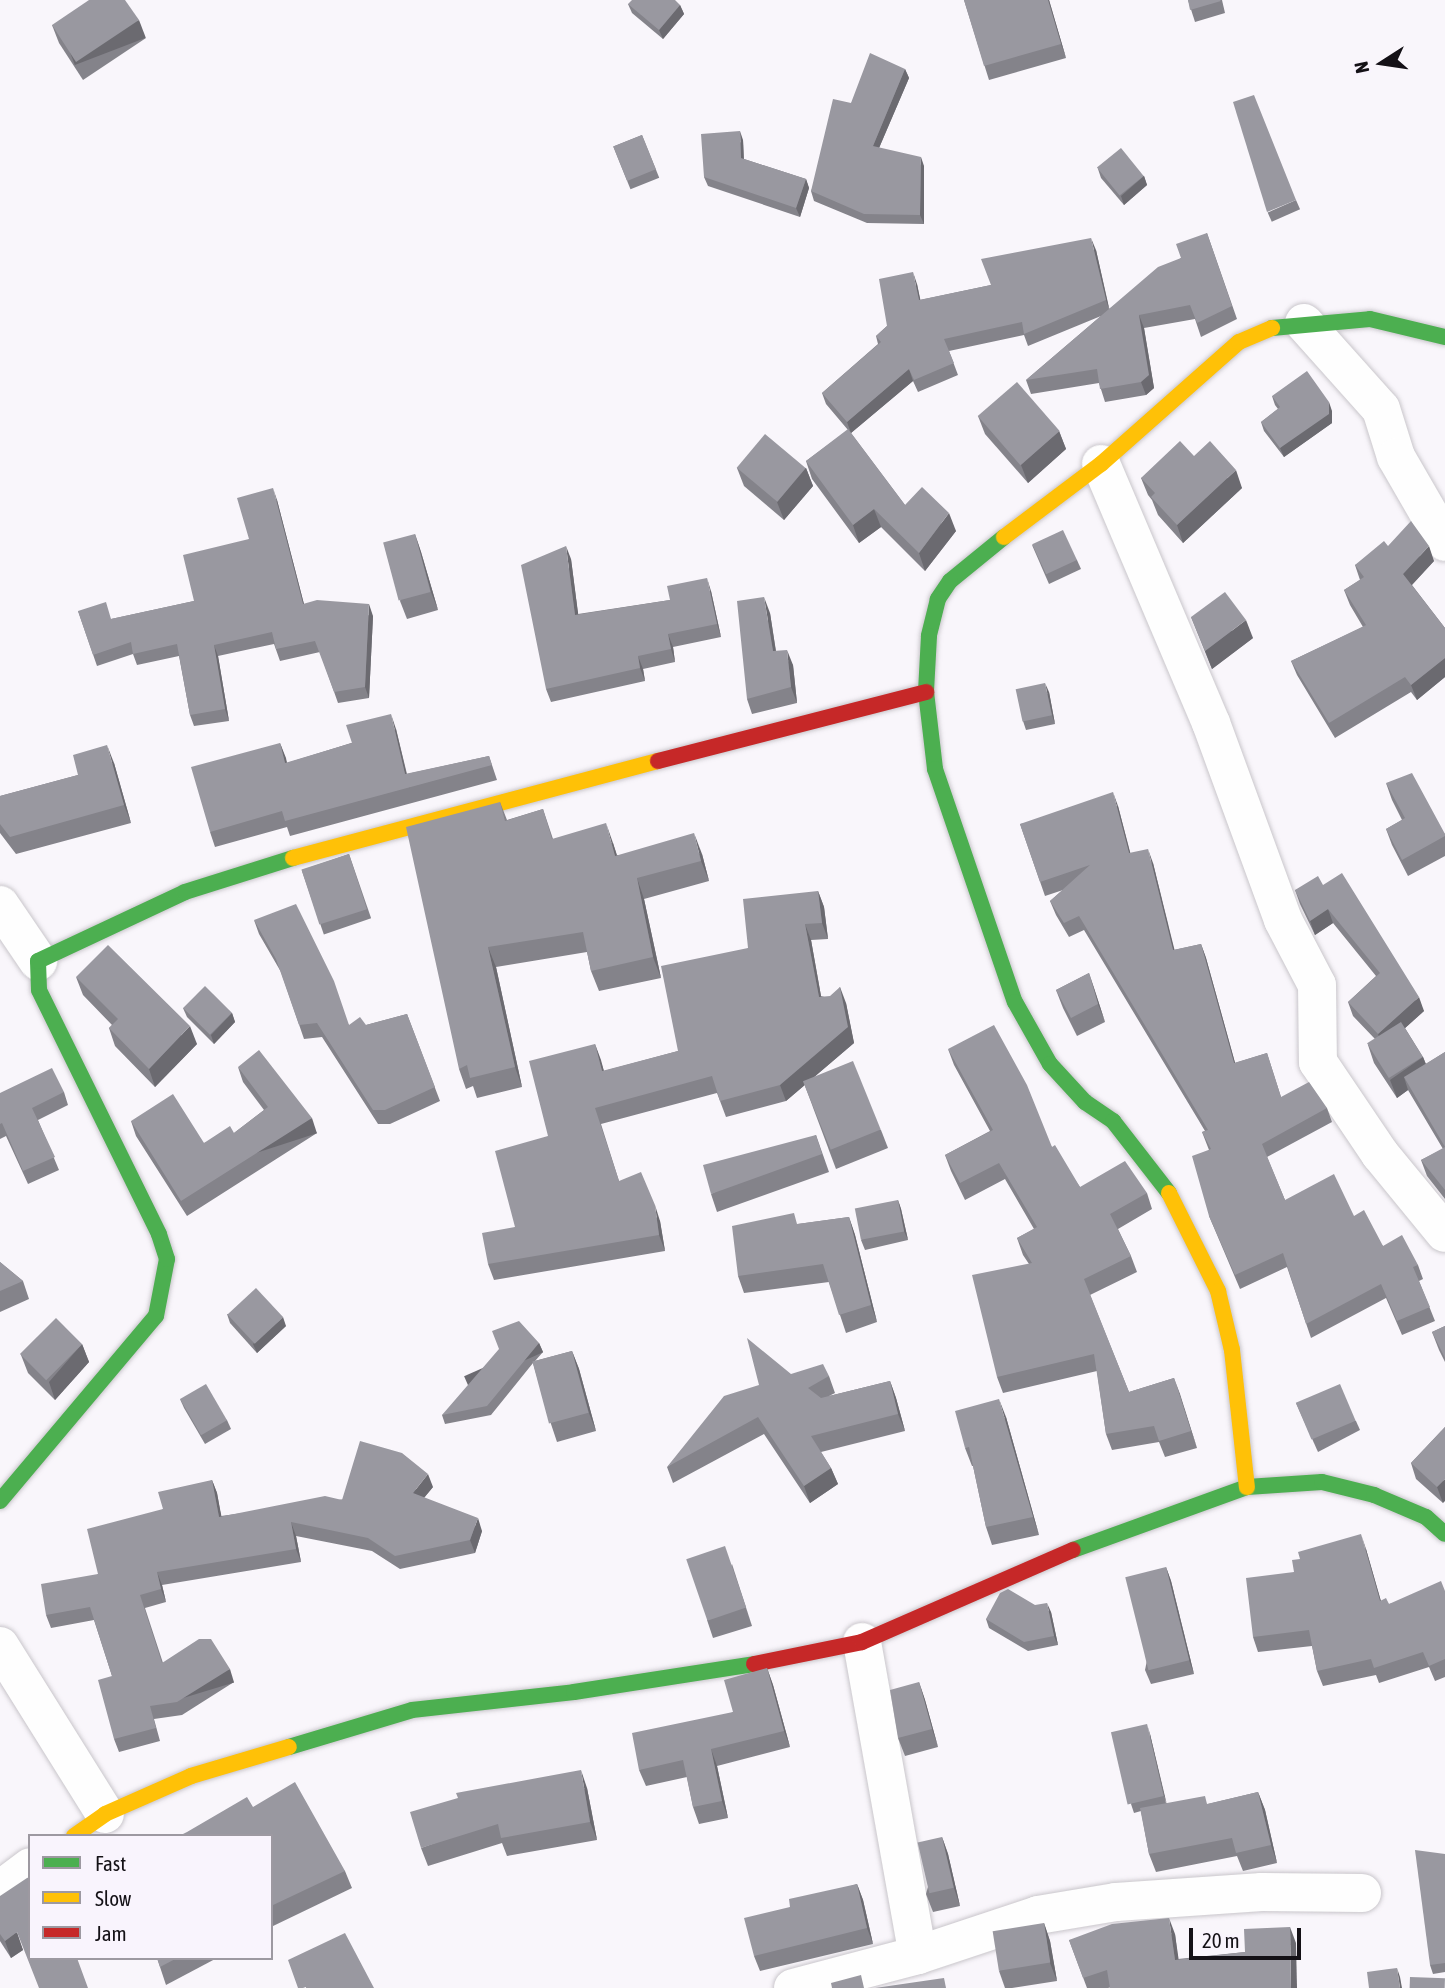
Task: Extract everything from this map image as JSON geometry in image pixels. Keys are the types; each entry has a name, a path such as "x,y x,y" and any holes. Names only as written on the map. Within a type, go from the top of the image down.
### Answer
{"street":[{"path":"1247,1487 1236,1378 1218,1291 1199,1247 1158,1176 1113,1121 1085,1102 1050,1064 1015,1002 935,769 926,692 929,636 938,599 950,581 1055,495 1101,464 1239,342 1276,326 1370,319 1445,337"},
{"path":"1304,323 1381,409 1396,457 1445,542"},
{"path":"1101,464 1211,723 1278,908 1317,985 1318,1062 1380,1154 1445,1233"},
{"path":"37,961 173,897 265,866 475,807 926,692"},
{"path":"0,905 37,961 39,990 147,1209 167,1259 156,1316 0,1501"},
{"path":"77,1834 105,1814 241,1758 321,1740 412,1710 574,1692 786,1659 862,1642 1039,1562 1247,1487 1321,1482 1374,1495 1426,1517 1445,1534"},
{"path":"862,1642 918,1955"},
{"path":"0,1646 105,1814"},
{"path":"0,1890 28,1869"},
{"path":"793,1988 918,1955 1038,1915 1116,1902 1262,1892 1362,1894"}],"building":[{"path":"89,0 125,0 139,20 76,62 52,25"},
{"path":"632,0 675,0 680,5 659,30 628,4"},
{"path":"964,0 1048,0 1061,44 984,66"},
{"path":"1188,0 1220,0 1221,1 1190,10"},
{"path":"870,53 905,69 873,146 921,157 920,215 864,214 811,191 833,99 851,103"},
{"path":"1254,95 1296,200 1267,212 1233,102"},
{"path":"740,131 741,158 806,179 796,208 704,177 701,134"},
{"path":"642,135 656,169 627,181 613,147"},
{"path":"1121,148 1144,176 1120,195 1097,168"},
{"path":"1207,233 1232,306 1197,323 1190,305 1139,315 1149,375 1141,382 1100,389 1097,369 1026,380 1158,267 1181,258 1176,244"},
{"path":"1091,238 1106,300 1024,334 1022,322 944,339 954,363 914,380 909,369 847,422 822,393 881,342 876,336 887,326 879,279 913,272 919,300 991,285 981,259"},
{"path":"1307,371 1329,402 1329,414 1280,448 1261,422 1280,407 1272,396"},
{"path":"1017,382 1060,431 1020,465 978,416"},
{"path":"848,429 905,505 922,487 949,513 919,553 874,509 853,525 806,461"},
{"path":"765,434 806,468 777,502 737,468"},
{"path":"1180,441 1194,456 1210,441 1236,470 1177,525 1151,497 1155,493 1141,478"},
{"path":"273,488 303,604 317,600 369,604 365,687 334,692 315,641 276,649 272,632 214,645 225,709 190,715 177,644 133,654 131,642 93,655 78,611 106,602 111,619 194,601 183,555 249,539 237,498"},
{"path":"1411,521 1429,546 1403,574 1445,628 1445,658 1411,685 1405,677 1329,723 1291,661 1366,625 1344,590 1364,577 1355,565 1384,541 1388,546"},
{"path":"1063,530 1077,560 1046,574 1032,544"},
{"path":"415,534 431,592 399,600 383,543"},
{"path":"566,546 575,615 670,600 667,586 707,578 717,624 668,634 671,649 638,656 640,668 546,689 521,565"},
{"path":"1225,592 1246,620 1205,651 1191,617"},
{"path":"764,597 773,651 787,650 791,687 747,699 737,601"},
{"path":"1045,683 1052,715 1023,722 1016,689"},
{"path":"391,714 405,774 489,756 492,765 285,821 282,811 210,832 191,767 280,743 285,763 352,743 346,725"},
{"path":"107,745 124,805 10,837 0,824 0,796 78,775 73,755"},
{"path":"1412,773 1445,836 1402,860 1386,829 1405,818 1386,783"},
{"path":"1113,792 1129,853 1148,849 1173,950 1201,944 1234,1063 1267,1053 1281,1097 1309,1082 1327,1108 1262,1144 1285,1200 1334,1174 1354,1216 1364,1210 1383,1246 1402,1235 1418,1265 1413,1267 1430,1307 1397,1321 1381,1284 1306,1324 1283,1253 1235,1275 1209,1216 1192,1156 1211,1149 1202,1132 1208,1130 1079,916 1064,923 1050,901 1090,865 1040,882 1020,824"},
{"path":"500,802 505,821 543,809 552,839 606,823 615,856 694,833 701,861 637,878 653,957 591,971 583,932 488,947 515,1067 470,1078 467,1065 459,1069 406,827"},
{"path":"349,854 367,909 319,925 301,869"},
{"path":"1342,873 1419,997 1378,1034 1348,1002 1380,973 1328,909 1310,921 1295,890 1318,876 1323,885"},
{"path":"818,891 822,923 805,924 819,997 830,996 840,987 848,1027 780,1085 720,1101 712,1076 595,1108 619,1181 641,1172 655,1205 659,1235 488,1264 482,1233 515,1227 495,1151 548,1136 529,1061 595,1044 602,1071 678,1051 661,966 748,948 743,899"},
{"path":"296,904 334,981 349,1025 360,1017 366,1025 407,1014 435,1087 385,1110 373,1110 317,1023 299,1025 276,959 254,920"},
{"path":"108,945 190,1026 149,1069 109,1028 118,1019 76,977"},
{"path":"1089,973 1098,1004 1071,1018 1056,990"},
{"path":"205,986 232,1013 210,1035 183,1008"},
{"path":"1401,1022 1423,1057 1389,1078 1367,1043"},
{"path":"994,1025 1027,1085 1052,1147 1055,1145 1080,1187 1125,1161 1147,1193 1110,1214 1131,1256 1084,1279 1129,1392 1174,1378 1191,1431 1159,1441 1154,1426 1106,1434 1094,1354 997,1377 972,1275 1032,1263 1017,1238 1037,1227 999,1163 960,1183 945,1155 993,1130 948,1049"},
{"path":"259,1050 312,1118 181,1201 131,1121 173,1094 204,1143 230,1126 234,1133 268,1107 238,1067"},
{"path":"1445,1052 1445,1147 1404,1077"},
{"path":"853,1061 881,1130 831,1150 803,1081"},
{"path":"52,1068 64,1092 32,1108 55,1157 23,1171 2,1123 0,1124 0,1093"},
{"path":"816,1135 822,1154 711,1194 703,1165"},
{"path":"1445,1147 1445,1190 1421,1160"},
{"path":"898,1200 904,1231 861,1240 855,1208"},
{"path":"794,1213 797,1224 849,1217 871,1305 839,1315 823,1264 738,1276 732,1226"},
{"path":"0,1262 23,1281 0,1291"},
{"path":"256,1288 283,1317 255,1344 227,1315"},
{"path":"56,1318 82,1344 46,1380 20,1354"},
{"path":"519,1321 539,1343 487,1406 442,1415 499,1349 492,1331"},
{"path":"1445,1326 1445,1358 1432,1332"},
{"path":"747,1338 791,1374 823,1364 829,1376 808,1388 821,1398 890,1381 898,1414 811,1436 831,1468 804,1486 758,1417 667,1467 724,1396 759,1385"},
{"path":"572,1351 589,1413 549,1423 532,1362"},
{"path":"206,1384 227,1420 201,1435 180,1399"},
{"path":"1340,1384 1356,1421 1311,1440 1296,1403"},
{"path":"999,1399 1033,1517 986,1527 969,1447 965,1448 955,1411"},
{"path":"1445,1427 1445,1479 1437,1487 1411,1463"},
{"path":"360,1441 402,1453 428,1474 413,1493 478,1518 470,1540 395,1556 368,1538 291,1522 296,1549 157,1572 161,1589 140,1595 162,1663 199,1639 211,1639 230,1669 177,1702 150,1706 156,1728 114,1739 98,1680 112,1676 90,1607 46,1615 41,1584 98,1574 87,1529 163,1509 158,1492 212,1480 219,1517 325,1496 342,1500"},
{"path":"1361,1534 1380,1601 1386,1598 1389,1604 1441,1581 1445,1591 1445,1659 1429,1666 1423,1652 1374,1668 1371,1659 1317,1671 1309,1630 1253,1637 1246,1578 1294,1572 1292,1560 1300,1559 1298,1552"},
{"path":"725,1546 746,1607 707,1621 686,1559"},
{"path":"1166,1567 1189,1660 1148,1670 1125,1577"},
{"path":"1008,1589 1035,1605 1047,1603 1054,1636 1024,1642 986,1619 1000,1593"},
{"path":"767,1668 784,1731 711,1749 722,1801 693,1807 683,1760 639,1770 632,1733 733,1712 724,1680"},
{"path":"919,1682 932,1729 898,1738 890,1690"},
{"path":"1147,1724 1164,1796 1128,1804 1111,1732"},
{"path":"581,1770 590,1822 501,1838 498,1824 421,1848 410,1812 458,1798 456,1793"},
{"path":"295,1782 345,1871 273,1905 273,1834 182,1834 247,1797 253,1807"},
{"path":"1258,1792 1271,1845 1236,1853 1232,1838 1149,1854 1140,1808 1205,1796 1207,1804"},
{"path":"942,1837 954,1888 929,1893 918,1843"},
{"path":"1415,1850 1445,1854 1445,1963 1430,1965"},
{"path":"27,1878 28,1960 17,1932 5,1941 0,1934 0,1896"},
{"path":"857,1884 867,1928 754,1956 744,1918 790,1907 789,1899"},
{"path":"1169,1918 1175,1960 1245,1952 1244,1929 1290,1927 1291,1988 1110,1988 1107,1970 1083,1978 1069,1940 1112,1924"},
{"path":"1044,1923 1050,1963 999,1971 993,1931"},
{"path":"345,1933 374,1988 298,1988 288,1960"},
{"path":"28,1960 78,1960 88,1988 39,1988"},
{"path":"158,1960 173,1960 160,1967"},
{"path":"1397,1968 1400,1988 1369,1988 1367,1972"},
{"path":"861,1975 864,1988 832,1988 831,1983"},
{"path":"1410,1977 1445,1978 1445,1988 1410,1988"},
{"path":"944,1978 946,1988 875,1988"}],"traffic: fast":[{"path":"1272,328 1370,319 1445,337"},
{"path":"1004,537 950,581 938,599 929,636 926,692 935,769 1015,1002 1050,1064 1085,1102 1113,1121 1169,1193"},
{"path":"0,1501 156,1316 167,1259 159,1234 39,990 38,961 185,892 293,858"},
{"path":"1073,1550 1247,1487 1322,1482 1374,1495 1426,1517 1445,1534"},
{"path":"289,1747 412,1710 574,1692 754,1664"}],"traffic: slow":[{"path":"1004,537 1101,464 1239,342 1272,328"},
{"path":"293,858 658,761"},
{"path":"1169,1193 1218,1291 1232,1350 1247,1487"},
{"path":"77,1834 105,1814 191,1776 289,1747"}],"traffic: jam":[{"path":"658,761 926,692"},
{"path":"754,1664 862,1642 1073,1550"}]}
